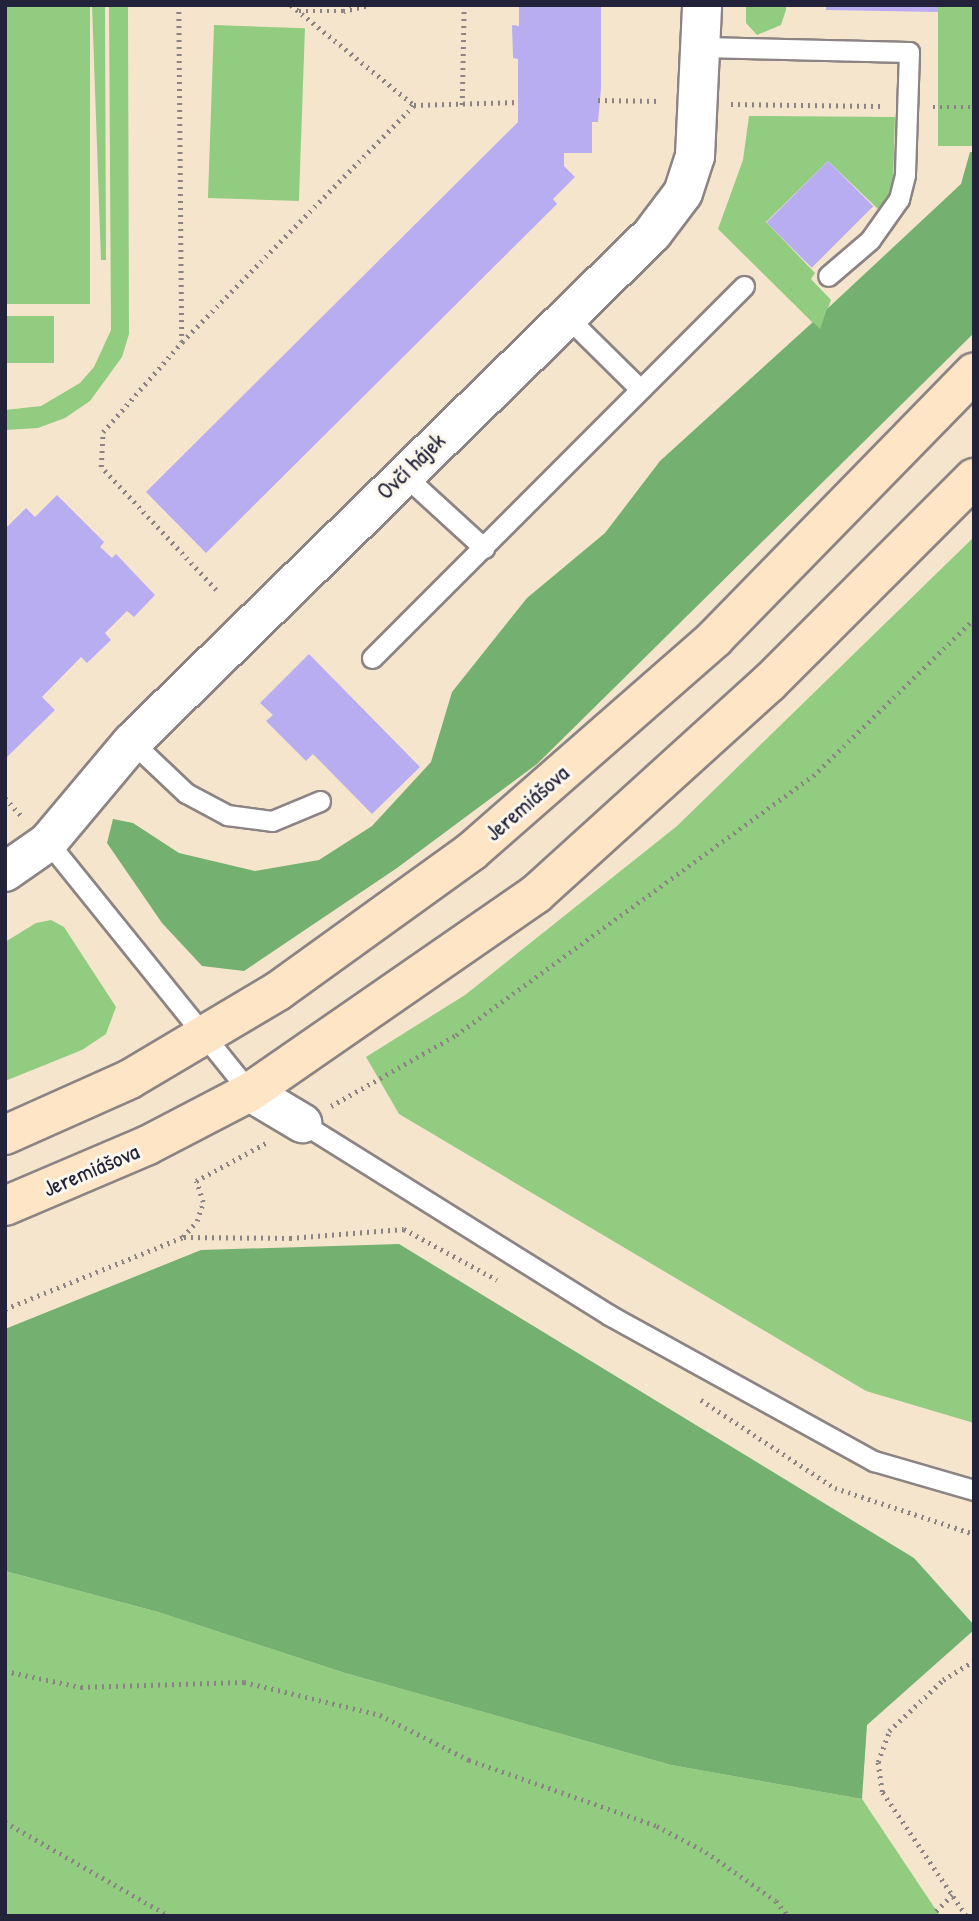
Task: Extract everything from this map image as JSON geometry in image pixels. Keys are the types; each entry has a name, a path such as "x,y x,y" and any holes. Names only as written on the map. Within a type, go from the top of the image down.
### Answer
{"main road":[{"name":"Jeremiášova","path":"5,1135 130,1079 278,991 472,851 715,638 974,373"},
{"name":"Jeremiášova","path":"5,1206 158,1140 250,1092 536,894 769,683 974,478"}],"street":[{"name":"Ovčí hájek","path":"5,873 48,842 132,742 403,474 652,234 683,192 695,156 702,5"},
{"path":"250,1092 302,1123"}],"lane":[{"path":"702,47 909,52 905,175 899,199 870,240 828,276"},
{"path":"372,658 744,286"},
{"path":"566,316 640,389"},
{"path":"403,474 484,548"},
{"path":"132,742 186,793 228,815 272,821 320,801"},
{"path":"48,842 250,1092"},
{"path":"302,1123 609,1315 837,1441 874,1461 974,1490"}],"path":[{"path":"179,5 182,342"},
{"path":"291,5 414,105 519,102"},
{"path":"298,11 343,11 370,5"},
{"path":"462,105 464,5"},
{"path":"598,100 667,102"},
{"path":"721,104 895,106"},
{"path":"216,590 106,473 99,456 103,432 182,342 414,105"},
{"path":"926,107 974,107"},
{"path":"338,1102 456,1035 813,776 974,619"},
{"path":"183,1237 197,1221 203,1202 196,1181 267,1142"},
{"path":"5,1310 183,1237 290,1238 404,1229 501,1282"},
{"path":"692,1394 835,1488 974,1534"},
{"path":"967,1916 882,1792 878,1762 889,1731 943,1680 974,1661"},
{"path":"5,1671 80,1687 244,1682 380,1716 470,1760 657,1826 706,1852 776,1901 788,1916"},
{"path":"5,1822 169,1916"},
{"path":"931,1916 952,1895"}],"green space":[{"path":"5,5 90,5 90,304 5,304"},
{"path":"92,5 105,5 106,260 101,260"},
{"path":"109,5 128,5 129,334 122,357 90,401 65,418 38,428 5,430 5,410 41,406 80,383 94,367 111,330"},
{"path":"746,5 786,5 781,25 757,35 746,23"},
{"path":"938,5 974,5 974,146 938,146"},
{"path":"214,25 305,28 299,201 208,198"},
{"path":"749,116 895,117 893,188 879,210 828,161 766,222 815,273 811,279 831,300 820,330 718,229 743,160"},
{"path":"970,152 974,152 974,333 537,764 397,868 244,971 202,966 162,923 107,843 113,819 133,823 179,853 255,871 319,860 372,826 431,762 452,692 527,598 605,533 660,461 813,322 820,329 827,309 961,184"},
{"path":"5,316 54,316 54,363 5,363"},
{"path":"974,537 974,1423 866,1391 399,1114 366,1057 465,995 677,826"},
{"path":"51,920 64,927 116,1007 106,1034 82,1050 5,1081 5,942 36,923"},
{"path":"399,1244 914,1558 974,1625 974,1630 867,1725 862,1799 671,1765 345,1673 158,1612 5,1571 5,1329 201,1250"},
{"path":"5,1571 158,1612 345,1673 671,1765 862,1799 940,1916 5,1916"}],"building":[{"path":"519,5 601,5 601,89 598,122 592,122 592,153 564,153 564,166 575,177 553,199 557,204 206,553 146,492 518,122 518,59 513,58 512,25 519,26"},
{"path":"826,5 938,5 938,12 826,10"},
{"path":"828,161 873,206 812,268 766,223"},
{"path":"57,495 104,542 100,547 112,558 116,554 155,595 134,617 127,611 105,633 111,640 87,663 81,657 42,697 55,710 5,759 5,529 26,508 35,517"},
{"path":"309,654 420,767 372,814 313,754 306,761 266,721 273,715 260,703"}]}
